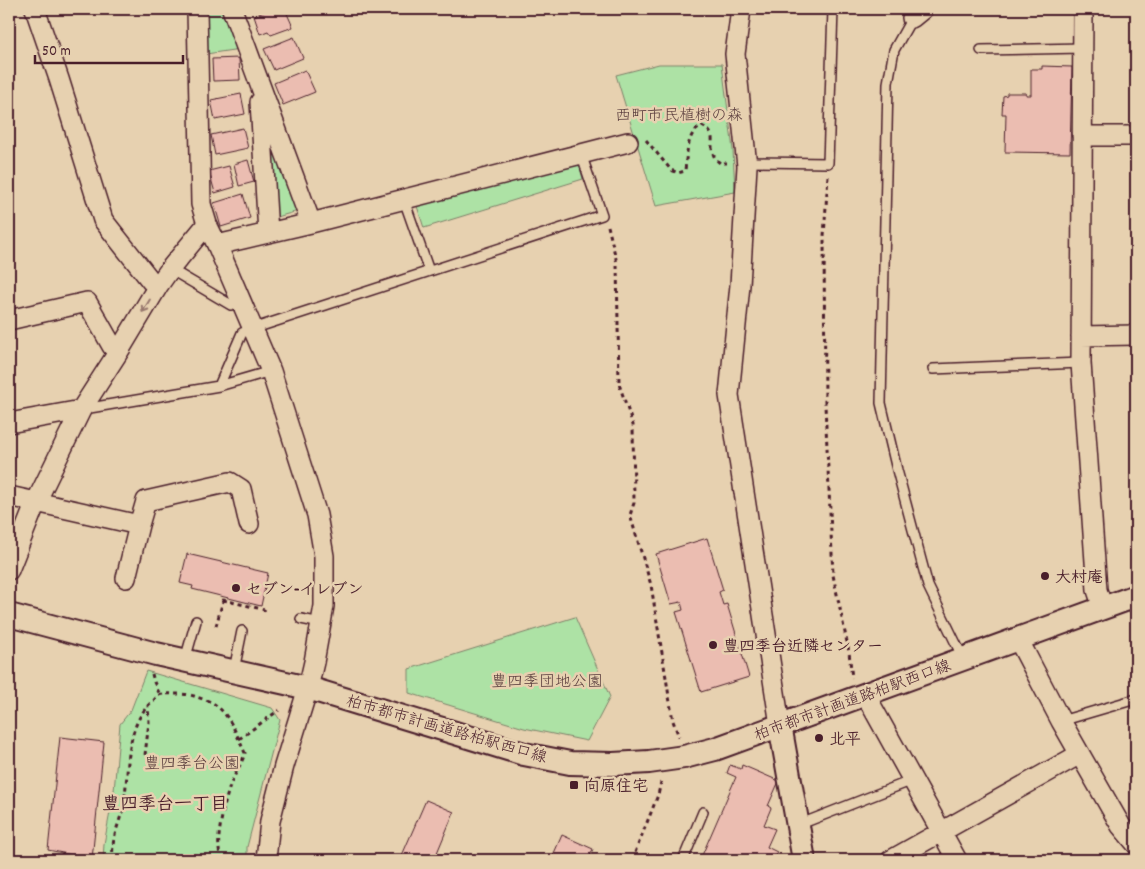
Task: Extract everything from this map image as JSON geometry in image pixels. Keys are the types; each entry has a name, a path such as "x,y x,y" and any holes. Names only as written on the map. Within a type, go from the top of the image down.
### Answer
{"street":[{"path":"36,9 103,220 151,281 158,286"},
{"path":"197,9 200,204 271,371 317,515 324,556 324,606 321,623 308,688 284,766 270,821 266,860"},
{"path":"232,9 311,223"},
{"path":"741,9 735,54 746,162 740,285 729,395 780,725 804,860"},
{"path":"1083,9 1081,363 1097,590 1103,608"},
{"path":"259,81 268,233"},
{"path":"1082,136 1136,136"},
{"path":"217,245 404,200 628,142"},
{"path":"9,570 36,502 81,410 158,286 207,224"},
{"path":"9,320 87,302 112,346 119,351"},
{"path":"1081,336 1136,335"},
{"path":"9,423 81,410"},
{"path":"126,578 146,501 230,482 241,489 249,524"},
{"path":"9,496 139,525"},
{"name":"柏市都市計画道路柏駅西口線","path":"9,615 156,654 308,688 524,754 570,763 622,764 684,756 715,748 780,725 859,688 963,658 1136,596"},
{"path":"1018,639 1061,721 1121,826 1136,844"},
{"path":"859,688 957,860"},
{"path":"891,860 1080,754"}],"lane":[{"path":"746,162 828,163 833,9"},
{"path":"917,14 894,50 888,83 881,403 928,586 963,658"},
{"path":"981,50 1083,48"},
{"path":"219,386 242,333 602,215 581,154"},
{"path":"404,200 429,271"},
{"path":"170,269 230,305 240,299"},
{"path":"933,368 1081,363"},
{"path":"81,410 219,386 271,371"},
{"path":"301,619 321,623"},
{"path":"185,660 196,621"},
{"path":"234,671 242,632"},
{"path":"1061,721 1136,699"},
{"path":"798,825 913,780"},
{"path":"683,860 703,812"}],"path":[{"path":"628,142 647,140 671,170 678,174 684,171 686,155 694,131 702,126 709,130 712,136 714,156"},
{"path":"828,163 824,236 825,405 833,575 849,652 859,688"},
{"path":"602,215 607,222 617,263 619,384 633,425 634,503 630,515 651,586 673,721 679,739"},
{"path":"216,626 224,598 267,612"},
{"path":"113,860 114,836 123,808 129,755 135,728 148,704 160,695 190,695 218,706 228,718 245,753 230,785 224,807 219,848 222,860"},
{"path":"145,755 148,704"},
{"path":"239,739 279,710"},
{"path":"632,860 658,796 661,782"}],"green space":[{"path":"205,9 228,9 247,48 206,54"},
{"name":"西町市民植樹の森","path":"659,64 722,64 733,150 735,192 656,206 616,75"},
{"path":"269,130 298,211 277,217"},
{"path":"578,160 583,179 424,228 416,203"},
{"name":"豊四季団地公園","path":"575,617 610,697 587,741 524,728 409,693 409,669"},
{"name":"豊四季台公園","path":"146,671 272,708 280,720 247,847 247,860 103,860 104,844 114,791 120,724 131,710"}],"building":[{"path":"271,9 285,9 293,27 271,35 268,31 260,34 254,16"},
{"path":"294,37 303,58 274,70 264,49"},
{"path":"239,58 240,80 213,81 212,59"},
{"path":"1042,66 1072,67 1070,153 1005,152 1006,114 1002,114 1003,96 1007,95 1007,93 1026,93 1026,95 1031,95 1031,69 1042,69"},
{"path":"305,70 315,92 283,105 274,83"},
{"path":"241,94 245,114 215,120 211,100"},
{"path":"243,128 248,148 215,155 211,135"},
{"path":"248,160 254,182 239,186 234,164"},
{"path":"229,166 235,187 215,193 209,171"},
{"path":"243,194 250,218 221,227 214,203"},
{"name":"豊四季台近隣センター","path":"707,538 723,590 719,592 723,605 727,604 749,677 701,692 676,612 683,610 681,602 671,604 656,554"},
{"path":"187,554 268,573 261,606 192,589 193,586 180,583"},
{"path":"60,737 104,742 92,859 48,850"},
{"path":"730,765 741,769 742,765 779,781 768,806 771,808 764,825 775,829 767,847 777,852 773,860 700,860 736,777 727,773"},
{"path":"426,800 454,812 434,860 400,860"},
{"path":"562,835 593,849 588,860 551,860"}],"place":[{"name":"大村庵","path":"1045,576"},
{"name":"セブン-イレブン","path":"236,588"},
{"name":"豊四季台近隣センター","path":"713,645"},
{"name":"北平","path":"819,738"},
{"name":"向原住宅","path":"574,785"}],"district":[{"name":"豊四季台一丁目","path":"165,803"}]}
